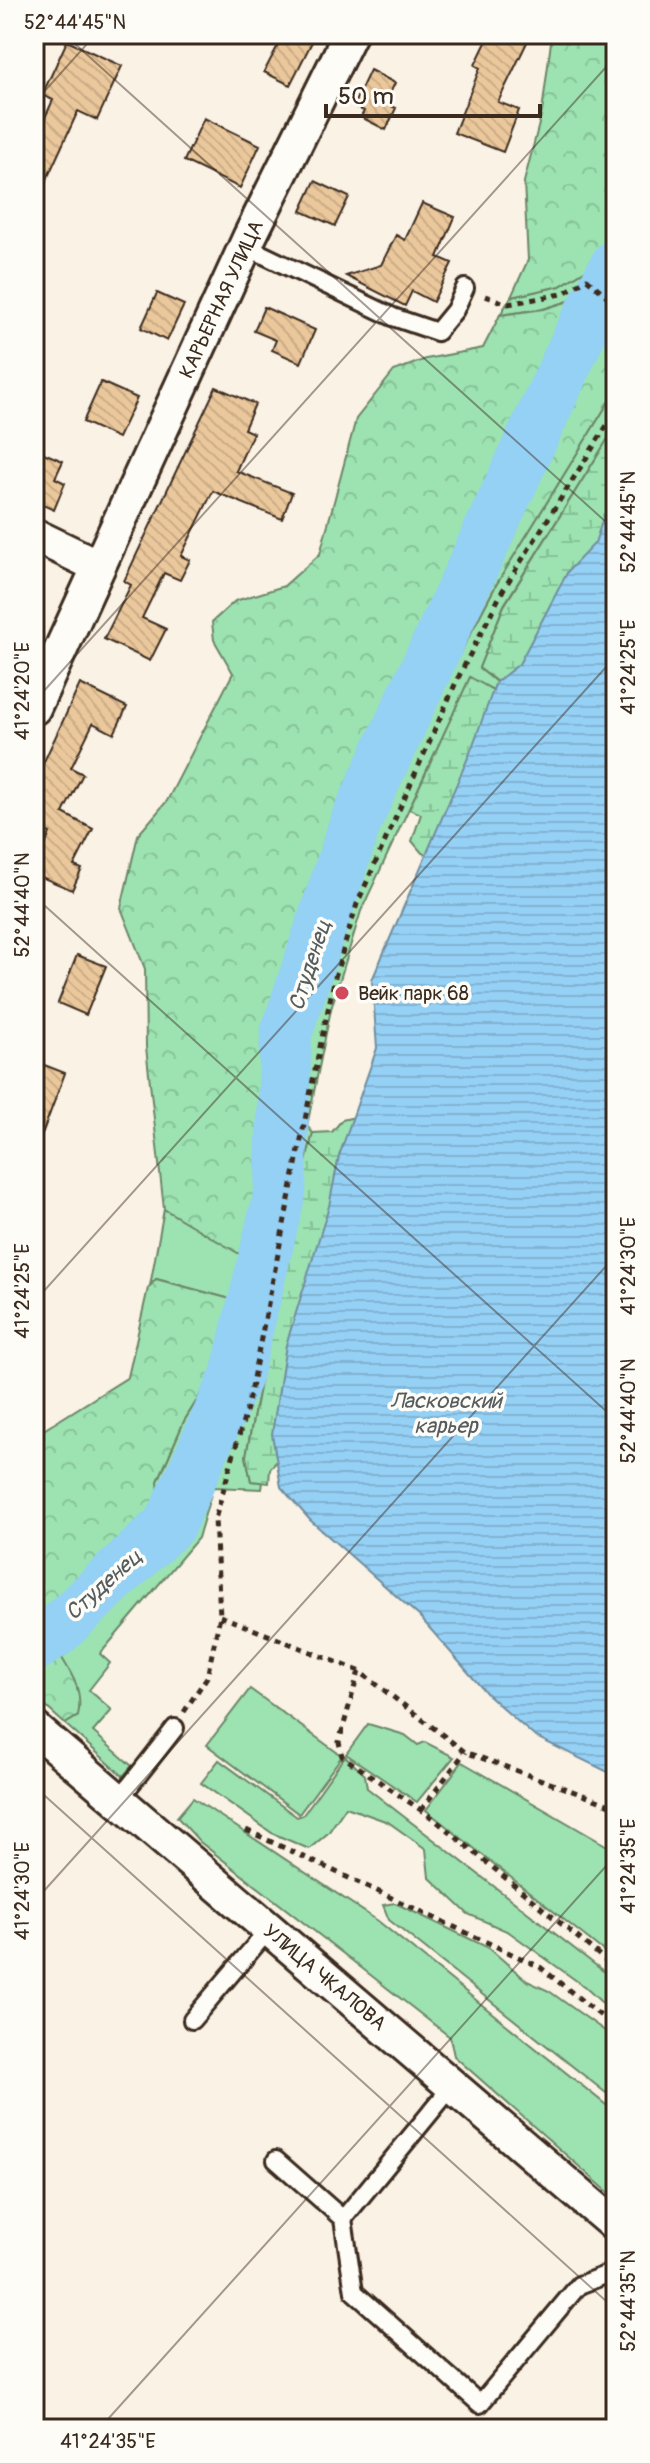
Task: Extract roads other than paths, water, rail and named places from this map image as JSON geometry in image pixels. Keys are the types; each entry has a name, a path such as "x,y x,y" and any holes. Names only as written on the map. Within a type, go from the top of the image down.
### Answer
{"street":[{"name":"КАРЬЕРНАЯ УЛИЦА","path":"34,708 245,246 350,34"},
{"path":"34,535 98,566"},
{"name":"УЛИЦА ЧКАЛОВА","path":"34,1728 616,2226"}],"lane":[{"path":"245,246 393,317 437,332 455,310 465,288"},
{"path":"117,1802 175,1728"},
{"path":"192,2020 269,1929"},
{"path":"343,2219 453,2085"},
{"path":"276,2160 343,2219 354,2292 480,2404 579,2285 616,2271"}],"water":[{"name":"Ласковский карьер","path":"616,511 616,1776 534,1736 488,1695 419,1616 310,1520 281,1487 272,1434 286,1345 329,1206 339,1156 377,1048 372,980 470,753 496,682 519,664 568,571 595,543 604,515"}],"waterway":[{"name":"Студенец","path":"34,1646 54,1633 170,1524 236,1376 280,1192 286,1034 356,821 579,336 616,265"}],"place":[{"name":"Вейк парк 68","path":"342,993"}]}
